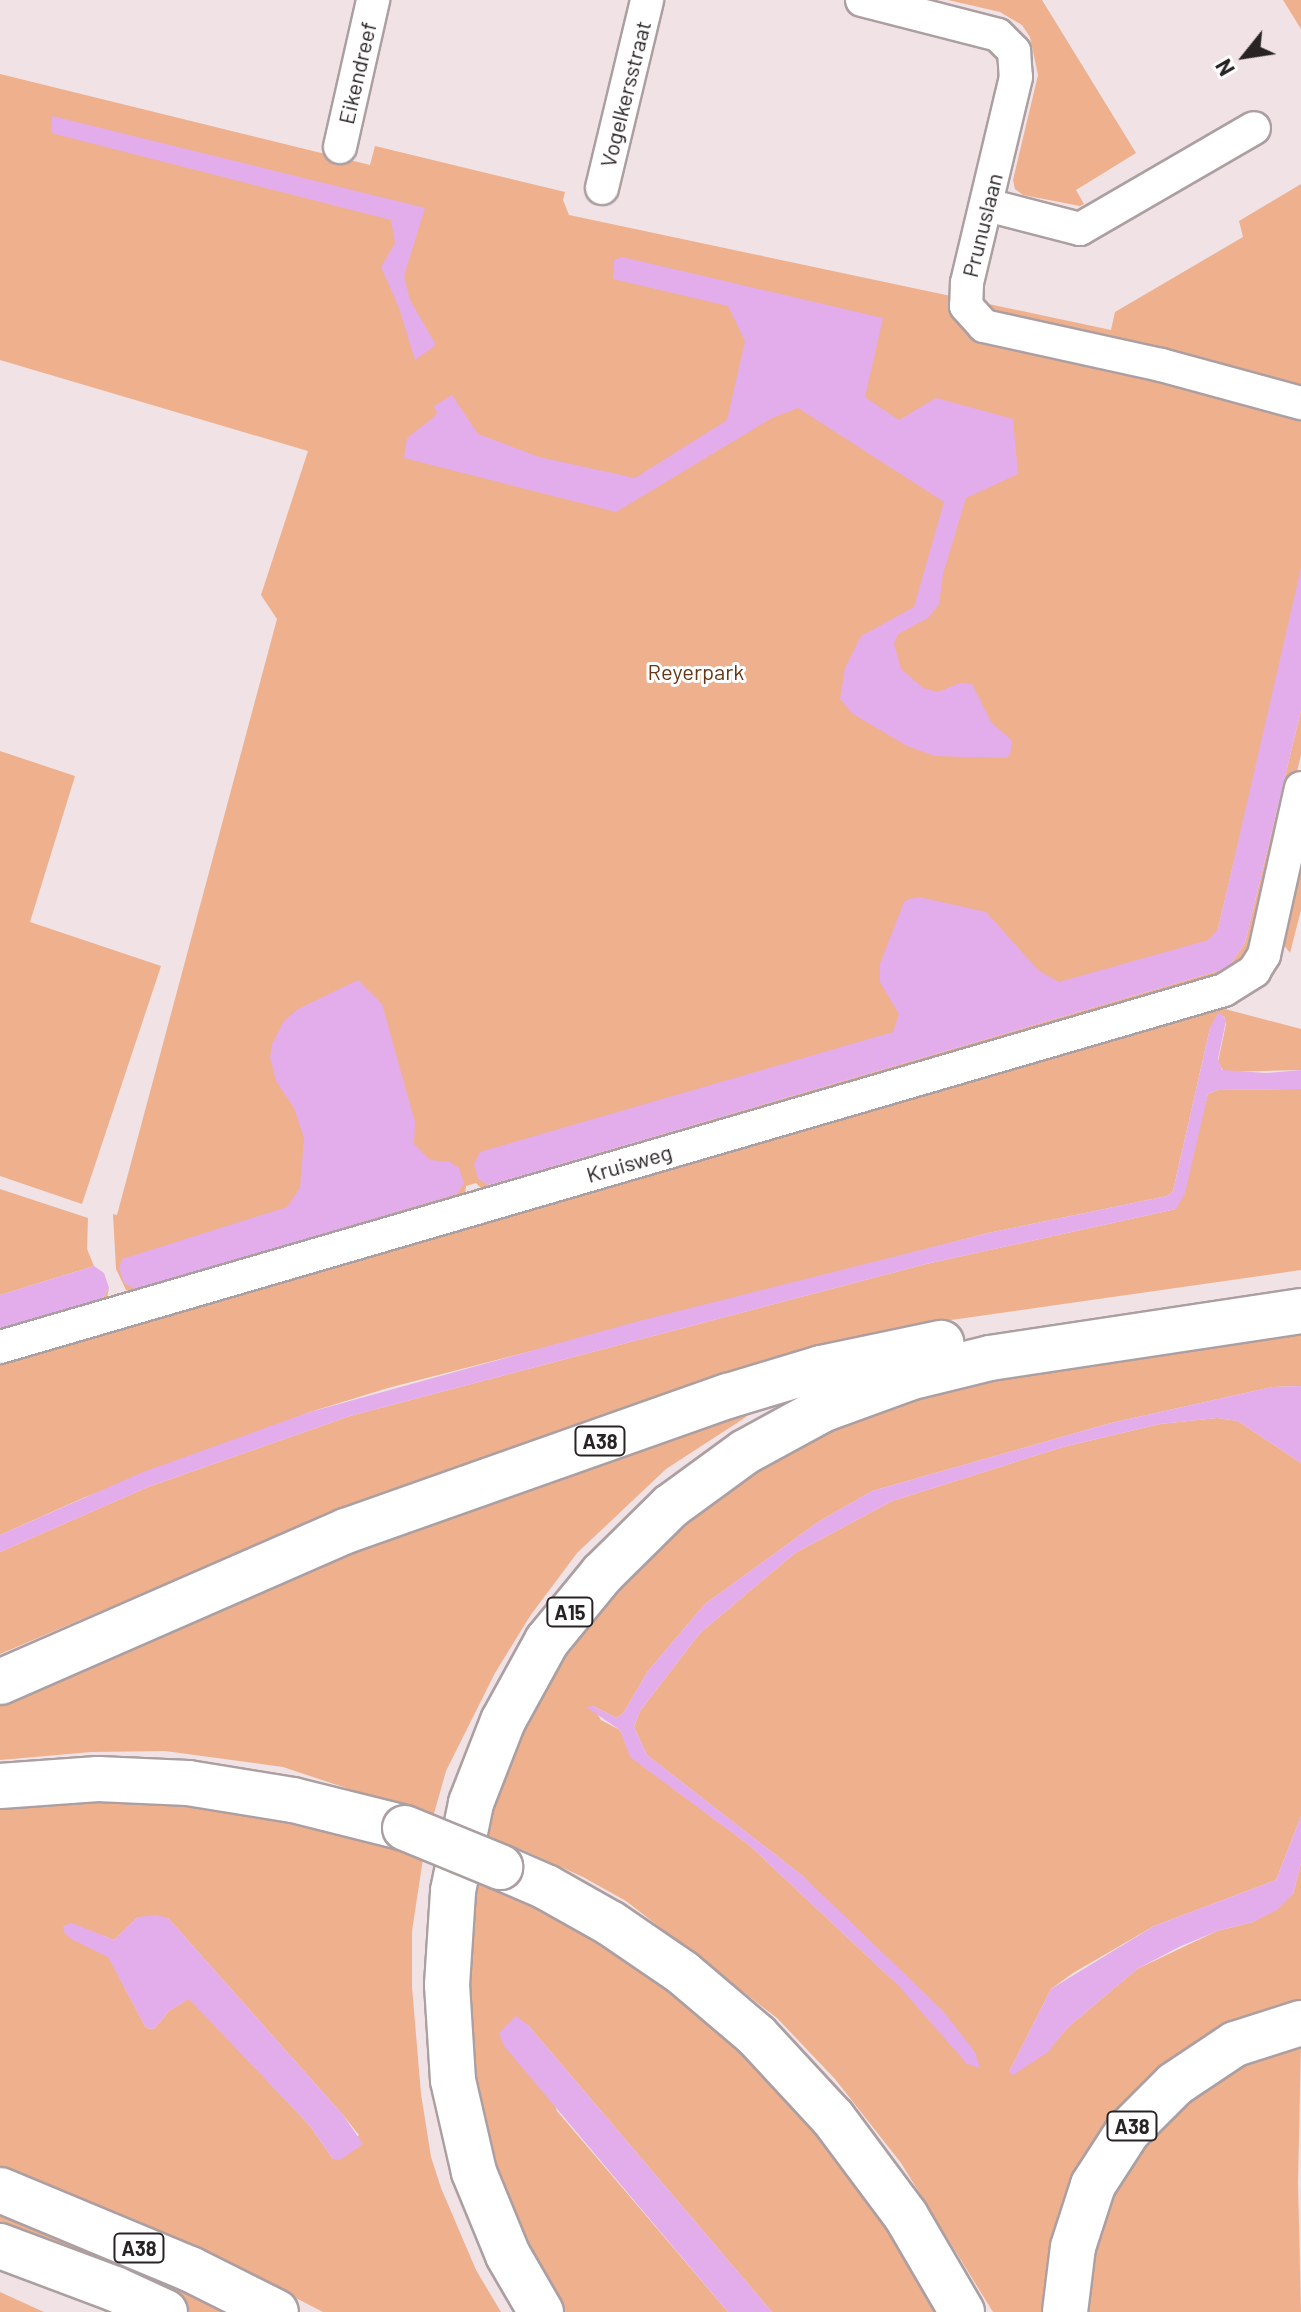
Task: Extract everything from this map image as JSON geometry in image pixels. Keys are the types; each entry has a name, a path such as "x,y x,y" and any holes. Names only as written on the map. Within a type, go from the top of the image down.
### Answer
{"highway":[{"name":"A15","path":"541,2312 508,2255 474,2172 453,2080 447,1985 453,1891 471,1803 503,1721 547,1641 602,1574 671,1506 745,1452 824,1409 909,1378 990,1358 1301,1311"},
{"name":"A38","path":"0,1682 346,1531 728,1396 821,1368 984,1335 1231,1322"},
{"path":"0,1786 98,1779 188,1783 306,1802 405,1828 546,1887 610,1923 683,1973 757,2036 833,2118 906,2216 962,2312"},
{"name":"A38","path":"1065,2312 1073,2247 1093,2185 1128,2131 1175,2084 1235,2044 1301,2023"},
{"name":"A38","path":"0,2190 190,2269 276,2312"},
{"name":"A38","path":"0,2246 115,2289 165,2312"},
{"path":"0,2266 101,2312"}],"street":[{"name":"Eikendreef","path":"340,147 373,0"},
{"name":"Vogelkersstraat","path":"602,188 647,0"},
{"name":"Prunuslaan","path":"862,0 896,4 998,35 1014,51 1016,77 967,283 966,306 984,326 1161,365 1301,403"},
{"path":"987,205 1080,229 1254,128"},
{"name":"Kruisweg","path":"0,1347 1224,990 1254,971 1264,955 1301,788"}],"green space":[{"path":"948,0 1042,0 1136,153 1076,190 1084,204 1080,206 1023,195 1015,189 1013,180 1038,75 1030,37 1022,25 1000,12"},
{"path":"1283,0 1301,0 1301,29"},
{"name":"Reyerpark","path":"0,74 370,165 375,146 565,192 563,200 569,215 1111,330 1115,312 1243,237 1239,221 1301,184 1301,576 1218,929 1209,945 483,1181 489,1185 1228,968 1245,943 1301,710 1301,755 1256,941 1245,958 1229,974 483,1190 476,1183 466,1186 465,1195 132,1293 126,1290 116,1269 113,1214 117,1215 277,619 261,595 308,451 0,360"},
{"path":"0,751 75,776 30,922 161,966 82,1204 0,1176"},
{"path":"1301,845 1301,910 1290,953 1281,941"},
{"path":"1221,1008 1301,1029 1301,1070 1224,1072 1218,1062 1226,1024 1224,1016 1210,1028 1173,1191 1167,1196 988,1233 388,1388 310,1412 83,1498 0,1535 0,1357 1166,1020"},
{"path":"1301,1089 1301,1270 937,1322 798,1353 717,1376 334,1512 0,1654 0,1552 148,1487 350,1416 926,1264 1176,1209 1208,1094 1218,1090"},
{"path":"0,1189 88,1218 87,1249 94,1266 0,1295"},
{"path":"109,1288 106,1302 0,1337 0,1328 102,1299"},
{"path":"1301,1327 1301,1386 1272,1387 1111,1423 872,1491 818,1522 705,1604 648,1671 624,1712 617,1718 593,1706 601,1720 620,1730 631,1757 749,1845 896,1983 804,1877 647,1755 634,1727 640,1711 700,1633 795,1553 892,1501 1063,1447 1160,1424 1217,1418 1238,1421 1301,1463 1301,1816 1276,1880 1154,1926 1073,1973 1051,1989 1009,2072 1047,2052 1067,2028 1137,1969 1217,1931 1253,1922 1293,1894 1301,1863 1301,2008 1162,2076 1050,2312 993,2312 901,2163 835,2079 777,2018 626,1901 583,1877 521,1849 483,1841 505,1759 554,1669 600,1603 699,1505 796,1444 936,1391 1073,1362"},
{"path":"751,1406 746,1417 666,1469 577,1553 530,1616 495,1673 446,1771 433,1817 283,1767 165,1751 91,1752 0,1760 0,1696 241,1588"},
{"path":"86,1795 279,1810 424,1852 412,1931 412,1987 421,2094 431,2157 476,2270 501,2312 323,2312 224,2261 0,2169 0,1806","holes":["138,1917 168,1918 359,2135 333,2159 310,2126 189,1998 169,2011 154,2029 146,2028 108,1956 72,1924 114,1940"]},
{"path":"476,1871 568,1913 764,2062 863,2187 941,2312 772,2312 528,2025 557,2111 728,2312 556,2312 495,2188 461,2026"},
{"path":"1301,2041 1298,2182 1301,2312 1077,2312 1109,2196 1139,2149 1184,2100 1223,2072"},
{"path":"0,2215 127,2265 230,2312 184,2312 0,2235"},
{"path":"0,2292 44,2312 0,2312"}],"shaded area":[{"path":"52,116 425,208 404,276 410,300 436,345 415,360 399,308 381,267 395,243 391,220 51,133"},
{"path":"622,257 883,318 865,397 899,420 936,398 1013,419 1018,474 966,498 943,574 939,604 928,618 898,634 894,644 901,669 923,688 938,692 960,683 972,684 991,722 1012,741 1010,755 1006,758 935,756 907,746 853,714 840,699 845,668 861,636 914,607 944,502 798,408 772,418 616,512 404,458 407,438 434,417 437,413 434,406 452,395 478,434 539,457 635,478 727,420 745,341 728,306 613,279 614,260"},
{"path":"1301,568 1301,710 1245,943 1228,968 489,1185 478,1179 474,1164 480,1152 893,1032 899,1014 880,982 880,964 904,902 909,899 919,897 986,912 1039,971 1059,982 1208,940 1218,929"},
{"path":"358,980 382,1004 415,1122 414,1144 430,1160 450,1162 459,1168 464,1183 457,1194 135,1289 124,1283 119,1268 122,1259 287,1207 300,1188 304,1138 294,1108 276,1081 270,1057 272,1044 284,1021 298,1009"},
{"path":"1217,1014 1222,1014 1226,1021 1218,1059 1222,1070 1266,1073 1301,1070 1301,1089 1218,1090 1208,1094 1185,1193 1176,1209 926,1264 350,1416 148,1487 0,1552 0,1535 143,1472 310,1412 639,1321 988,1233 1167,1196 1173,1191 1210,1028"},
{"path":"94,1266 104,1273 109,1288 102,1299 0,1328 0,1295"},
{"path":"1301,1386 1301,1463 1238,1421 1217,1418 1160,1424 1063,1447 892,1501 795,1553 700,1633 640,1711 634,1727 647,1755 804,1877 943,2011 975,2052 980,2068 967,2064 898,1985 749,1845 630,1757 620,1730 586,1707 593,1706 617,1718 624,1712 648,1671 705,1604 818,1522 872,1491 1111,1423 1272,1387"},
{"path":"1301,1816 1301,1863 1293,1894 1277,1910 1253,1922 1217,1931 1179,1947 1137,1969 1067,2028 1048,2052 1013,2075 1009,2072 1051,1989 1154,1926 1276,1880"},
{"path":"156,1915 168,1918 343,2115 363,2144 340,2160 333,2159 310,2126 189,1999 169,2011 154,2029 146,2028 108,1957 71,1939 63,1926 72,1923 114,1940 138,1917"},
{"path":"516,2016 528,2025 772,2312 728,2312 504,2046 499,2033"}]}
